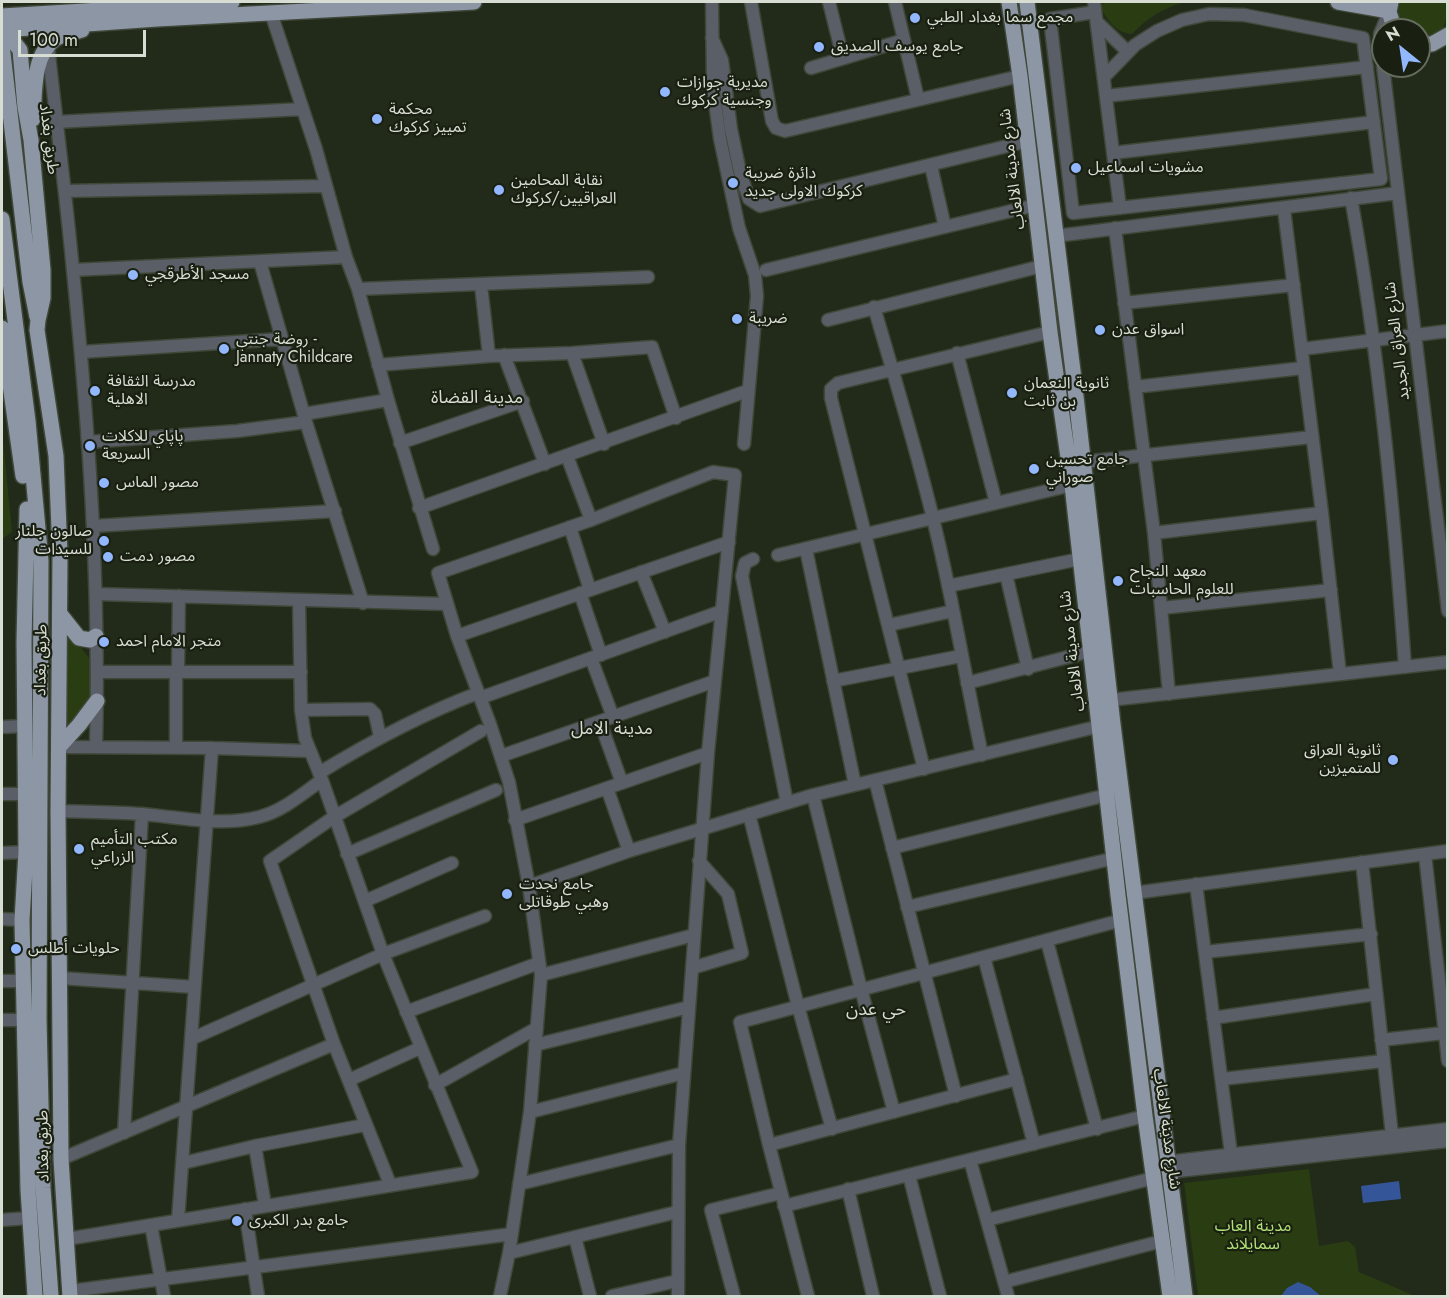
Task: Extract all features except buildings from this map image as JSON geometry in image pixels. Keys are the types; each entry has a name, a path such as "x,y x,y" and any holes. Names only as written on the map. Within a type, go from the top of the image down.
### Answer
{"main road":[{"path":"2,10 9,7 11,2"},
{"path":"91,2 116,15"},
{"path":"31,140 39,68 43,53 48,45 59,37 116,15 186,3 232,2"},
{"path":"2,30 20,22 116,15 271,13 474,2"},
{"name":"شارع مدينة الالعاب","path":"1009,2 1050,332 1072,485 1122,920 1135,969 1163,1171 1185,1296"},
{"name":"شارع مدينة الالعاب","path":"1027,2 1134,892 1135,969 1145,1116 1163,1171 1162,1241 1170,1296"},
{"path":"1338,2 1390,8"},
{"path":"2,16 20,22"},
{"path":"1431,44 1448,35"},
{"name":"طريق بغداد","path":"2,43 13,41 20,50 43,270 43,298 30,318 37,330 56,456 60,554 58,811 61,1159 70,1294"},
{"path":"2,43 30,282 30,318 22,336 19,355"},
{"path":"2,118 30,318"},
{"name":"طريق بغداد","path":"2,219 19,355 19,407 41,561 33,666 41,739 32,875 39,997 35,1189 51,1296"},
{"path":"2,328 19,407"},
{"path":"1058,382 1074,379"},
{"path":"60,614 79,638 90,640 96,636"},
{"path":"33,666 25,733 26,852 32,875 22,920 24,1046 35,1189 29,1221 35,1296"},
{"path":"59,747 80,725 97,701"},
{"path":"25,733 41,739"},
{"path":"39,997 61,999"},
{"path":"24,1046 39,1045"}],"street":[{"path":"712,2 713,88 720,140 739,228 755,275 757,296 744,444"},
{"path":"751,2 772,121 776,128 785,130 804,127 1020,76"},
{"path":"829,2 843,58"},
{"path":"895,2 918,99"},
{"path":"1094,9 1128,52"},
{"path":"1094,9 1120,208"},
{"path":"1094,9 1050,19 1073,213 1381,179 1363,38 1231,13 1209,14 1182,20 1156,31 1128,52 1104,77"},
{"path":"271,13 303,109 346,257 358,289 419,508 433,549"},
{"path":"712,38 722,60 740,172 749,199 760,206 1028,141"},
{"path":"811,68 904,40"},
{"path":"48,45 81,352 94,526 96,747"},
{"path":"1106,96 1367,67"},
{"name":"شارع العراق الجديد","path":"1385,78 1414,335 1443,535 1448,611"},
{"path":"1386,84 1389,78"},
{"path":"56,122 303,109"},
{"path":"1113,153 1374,122"},
{"path":"931,166 945,227"},
{"path":"65,191 326,186"},
{"path":"1056,236 1398,193"},
{"path":"1351,198 1366,278 1392,494 1405,667"},
{"path":"766,270 1036,206"},
{"path":"1284,208 1340,674"},
{"path":"1115,228 1154,533 1169,694"},
{"path":"73,270 346,257"},
{"path":"260,262 305,418 363,603"},
{"path":"828,320 1042,266"},
{"path":"358,289 648,277"},
{"path":"481,285 489,356"},
{"path":"1124,303 1294,285"},
{"path":"874,308 932,517 982,755"},
{"path":"1302,349 1448,331"},
{"path":"924,769 867,534 831,398 831,388 838,383 1050,332"},
{"path":"81,352 282,339"},
{"path":"378,365 652,347 676,417"},
{"path":"572,352 604,444"},
{"path":"957,353 996,503"},
{"path":"504,355 545,464"},
{"path":"1135,387 1303,368"},
{"path":"419,508 604,444 747,391"},
{"path":"88,442 237,431 388,400"},
{"path":"400,442 523,401"},
{"path":"1083,462 1312,437"},
{"path":"567,456 591,520"},
{"path":"500,1296 509,1253 530,1112 540,969 529,886 509,782 457,636 438,573 591,520 713,472 735,475 708,753 679,1144 678,1296"},
{"path":"778,555 1072,485"},
{"path":"94,526 335,511"},
{"path":"1154,533 1322,513"},
{"path":"570,527 585,592 596,656 613,717"},
{"path":"457,636 729,542"},
{"path":"806,549 855,785"},
{"path":"753,559 745,563 742,576 787,803"},
{"path":"948,586 1080,559"},
{"path":"641,572 665,632"},
{"path":"1006,574 1028,669"},
{"path":"1162,608 1331,590"},
{"path":"96,594 447,604"},
{"path":"176,747 179,596"},
{"path":"67,1239 472,1172 383,954 305,738 301,710 299,600"},
{"path":"58,811 142,814 207,821 260,817 277,810 320,777 380,737 412,721 479,695 722,611"},
{"path":"889,625 953,611"},
{"path":"967,683 1091,651"},
{"path":"833,681 961,656"},
{"path":"1110,700 1448,662"},
{"path":"97,672 301,672"},
{"path":"501,756 715,681"},
{"path":"301,710 370,709 375,714 380,737"},
{"path":"600,722 622,783"},
{"path":"529,886 629,850 813,795 1100,726"},
{"path":"2,727 25,733"},
{"path":"390,1184 334,1044 270,861 334,817 481,731"},
{"path":"59,747 176,747 309,751"},
{"path":"178,1220 188,1107 194,987 212,748"},
{"path":"515,820 708,753"},
{"path":"875,780 956,1096"},
{"path":"607,788 629,850"},
{"path":"347,854 496,790"},
{"path":"2,794 26,794"},
{"path":"813,795 894,1112"},
{"path":"892,848 1107,795"},
{"path":"124,1133 142,814"},
{"path":"749,814 832,1129"},
{"path":"1134,892 1448,851"},
{"path":"2,853 26,852"},
{"path":"1425,854 1448,1061"},
{"path":"907,907 1115,858"},
{"path":"692,968 742,952 728,894 699,861"},
{"path":"1362,862 1392,1136"},
{"path":"365,901 452,863"},
{"path":"1196,884 1231,1154"},
{"path":"191,1039 383,954 485,916"},
{"path":"2,919 22,920"},
{"path":"808,1296 740,1022 1122,920"},
{"path":"1205,952 1371,934"},
{"path":"406,1012 540,969 694,935"},
{"path":"1047,941 1096,1129"},
{"path":"984,957 1034,1144"},
{"path":"60,978 194,987"},
{"path":"2,981 23,981"},
{"path":"1213,1017 1377,994"},
{"path":"535,1045 689,1007"},
{"path":"2,1020 23,1020"},
{"path":"435,1085 537,1028"},
{"path":"1381,1040 1444,1032"},
{"path":"61,1159 334,1044"},
{"path":"349,1080 420,1048"},
{"path":"1222,1079 1383,1061"},
{"path":"530,1112 684,1073"},
{"path":"769,1145 1017,1079"},
{"path":"784,1206 1145,1116"},
{"path":"183,1163 255,1146 365,1125"},
{"path":"987,1220 1231,1154 1448,1129"},
{"path":"1163,1171 1448,1141"},
{"path":"519,1184 679,1144"},
{"path":"255,1146 265,1205"},
{"path":"970,1160 1008,1296"},
{"path":"909,1174 940,1296"},
{"path":"848,1189 873,1296"},
{"path":"734,1296 711,1210 781,1193"},
{"path":"245,1209 258,1296"},
{"path":"509,1253 677,1212"},
{"path":"2,1220 29,1221"},
{"path":"151,1225 164,1296"},
{"path":"70,1294 161,1279 512,1234"},
{"path":"575,1237 590,1296"},
{"path":"1004,1282 1162,1241"},
{"path":"612,1296 678,1281"}],"green space":[{"path":"1105,2 1187,2 1172,6 1157,14 1132,34 1121,31 1109,21 1100,7"},
{"path":"1400,2 1447,2 1445,23 1440,32 1435,35 1431,36 1431,18 1399,18"},
{"path":"2,430 12,532 2,539"},
{"path":"65,628 91,660 92,700 64,733"},
{"name":"مدينة العاب سمايلاند","path":"1309,1169 1319,1246 1348,1241 1355,1247 1359,1272 1415,1296 1198,1296 1184,1183"}],"water":[{"path":"1399,1181 1401,1199 1363,1203 1361,1186"},
{"path":"1298,1282 1310,1287 1321,1296 1281,1296 1287,1288"}],"place":[{"name":"مجمع سما بغداد الطبي","path":"915,18"},
{"name":"جامع يوسف الصديق","path":"819,47"},
{"name":"مديرية جوازات وجنسية كركوك","path":"665,92"},
{"name":"محكمة تمييز كركوك","path":"377,119"},
{"name":"مشويات اسماعيل","path":"1076,168"},
{"name":"دائرة ضريبة كركوك الاولی جدید","path":"733,183"},
{"name":"نقابة المحامين العراقيين/كركوك","path":"499,190"},
{"name":"مسجد الأطرقجي","path":"133,275"},
{"name":"ضريبة","path":"737,319"},
{"name":"اسواق عدن","path":"1100,330"},
{"name":"روضة جنتي - Jannaty Childcare","path":"224,349"},
{"name":"مدرسة الثقافة الاهلية","path":"95,391"},
{"name":"ثانوية النعمان بن ثابت","path":"1012,393"},
{"name":"پاپاي للاكلات السريعة","path":"90,446"},
{"name":"جامع تحسين صوراني","path":"1034,469"},
{"name":"مصور الماس","path":"104,483"},
{"name":"صالون جلنار للسيدات","path":"104,541"},
{"name":"مصور دمت","path":"108,557"},
{"name":"معهد النجاح للعلوم الحاسبات","path":"1118,581"},
{"name":"متجر الامام احمد","path":"104,642"},
{"name":"ثانوية العراق للمتميزين","path":"1393,760"},
{"name":"مكتب التأميم الزراعي","path":"79,849"},
{"name":"جامع نجدت وهبي طوقاتلى","path":"507,894"},
{"name":"حلويات أطلس","path":"16,949"},
{"name":"جامع بدر الكبرى","path":"237,1221"}],"district":[{"name":"مدينة القضاة","path":"477,399"},
{"name":"مدينة الامل","path":"612,730"},
{"name":"حي عدن","path":"876,1011"}]}
